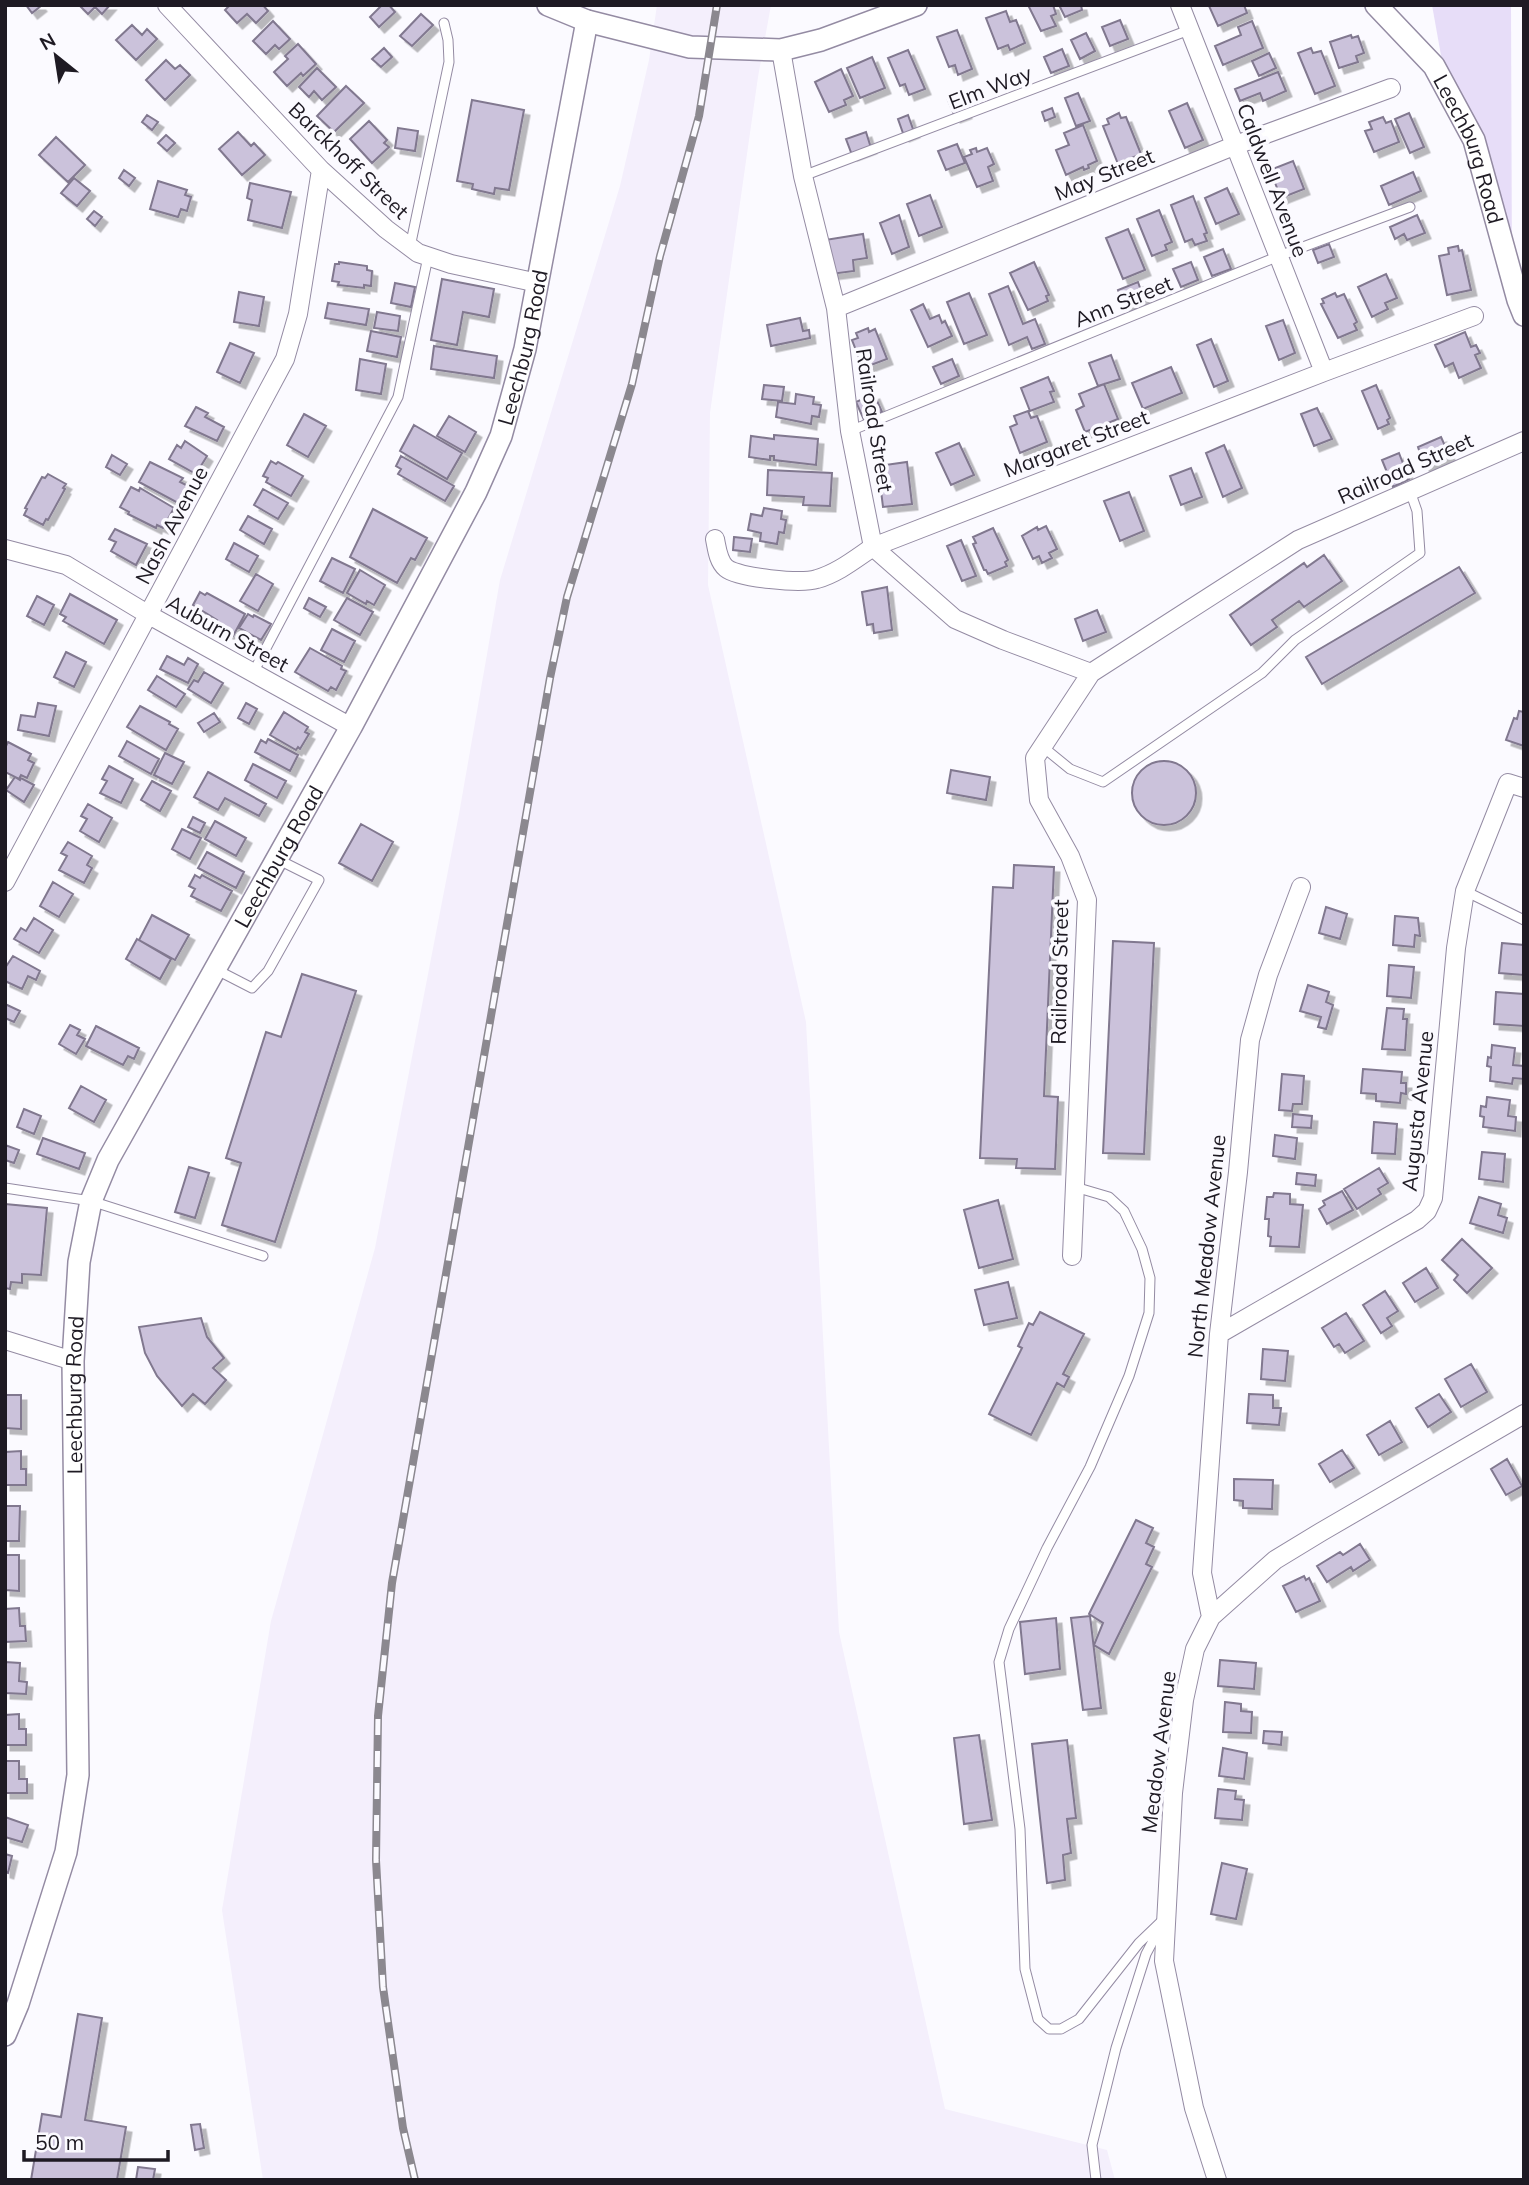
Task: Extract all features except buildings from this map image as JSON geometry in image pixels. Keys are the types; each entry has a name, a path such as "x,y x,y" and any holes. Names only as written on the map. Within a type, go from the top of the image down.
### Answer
{"street":[{"name":"Barckhoff Street","path":"167,5 321,170 386,229 418,253 538,283"},
{"path":"548,5 587,20 690,47 781,50 821,40 916,5"},
{"name":"Caldwell Avenue","path":"1180,5 1324,372"},
{"name":"Leechburg Road","path":"1376,5 1434,66 1467,125 1474,140 1524,315"},
{"name":"Leechburg Road","path":"5,2035 18,2004 66,1852 78,1775 73,1361 79,1262 91,1201 108,1160 351,727 476,492 501,436 525,349 587,20"},
{"name":"Railroad Street","path":"781,50 803,176 836,308 850,431 873,547"},
{"name":"May Street","path":"836,308 1236,145 1391,88"},
{"name":"Nash Avenue","path":"5,882 285,359 298,314 321,170"},
{"name":"Margaret Street","path":"715,538 721,562 729,571 749,576 814,580 835,572 873,547 1474,316"},
{"name":"Railroad Street","path":"1072,1256 1087,900 1070,856 1039,800 1035,758 1091,673 1298,540 1524,441"},
{"path":"873,547 955,619 1091,673"},
{"name":"Auburn Street","path":"5,550 66,565 149,615 351,727"},
{"name":"Augusta Avenue","path":"1219,1334 1417,1220 1427,1211 1433,1198 1456,948 1465,891 1516,785"},
{"name":"North Meadow Avenue","path":"1211,1617 1202,1573 1219,1334 1250,1040 1268,975 1301,887"},
{"path":"5,1340 73,1361"},
{"name":"Meadow Avenue","path":"1217,2180 1194,2108 1164,1961 1173,1793 1184,1700 1195,1649 1211,1617 1275,1560 1524,1414"}],"lane":[{"path":"410,247 449,62 448,36 444,23"},
{"name":"Elm Way","path":"803,176 1189,30"},
{"name":"Ann Street","path":"850,431 1279,256 1410,207"},
{"path":"253,673 398,397 428,257"},
{"path":"1043,747 1070,769 1103,782 1262,673 1295,640 1420,553 1417,511 1410,491"},
{"path":"215,969 252,988 268,971 319,880 277,859"},
{"path":"1465,891 1524,920"},
{"path":"1075,1186 1109,1197 1124,1212 1142,1249 1150,1278 1149,1313 1129,1376 1090,1467 1046,1548 1009,1629 999,1662 1020,1829 1025,1969 1038,2019 1049,2029 1061,2029 1079,2020 1139,1943 1166,1916"},
{"path":"5,1188 91,1201 263,1256"},
{"path":"1096,2180 1092,2145 1116,2048 1146,1954 1166,1916"}],"shaded area":[{"path":"657,5 771,5 758,77 710,413 708,585 806,1022 839,1632 945,2109 1107,2150 1115,2180 263,2180 222,1910 271,1621 375,1248 459,814 500,580 620,186 649,60"},
{"path":"1432,5 1511,5 1512,281 1447,89"}],"railway":[{"path":"415,2180 403,2128 383,1987 376,1860 378,1716 392,1583 550,678 567,597 632,384 660,256 699,116 717,5"}]}
